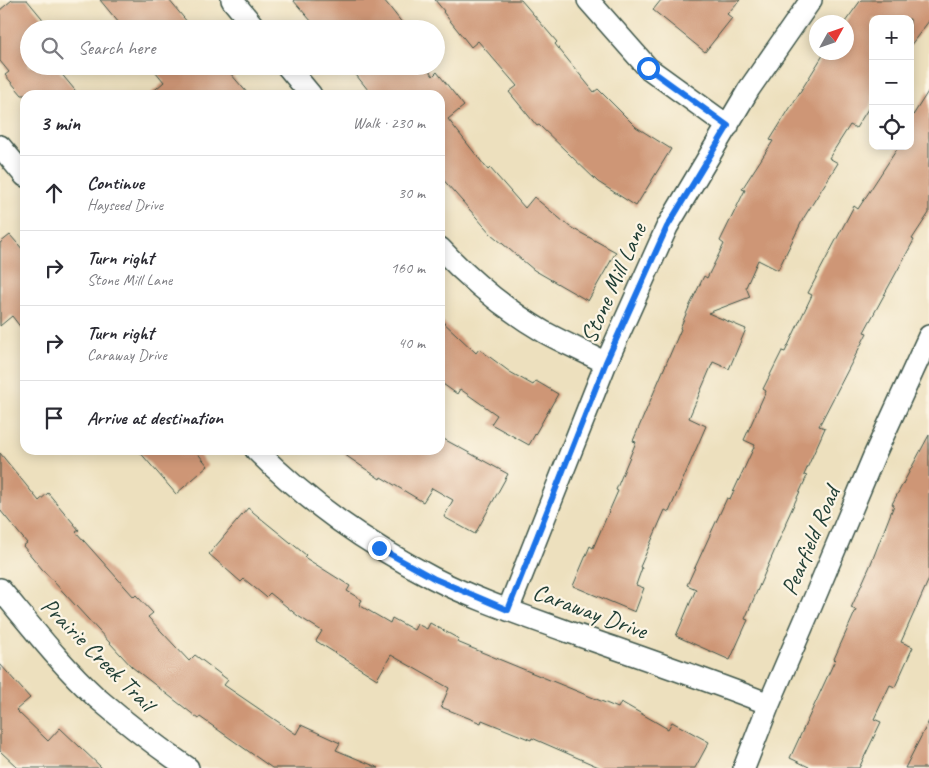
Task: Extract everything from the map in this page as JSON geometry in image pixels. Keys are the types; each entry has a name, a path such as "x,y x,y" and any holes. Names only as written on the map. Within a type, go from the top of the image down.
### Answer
{"street":[{"path":"232,0 249,20"},
{"path":"588,0 648,68 728,126"},
{"name":"Stone Mill Lane","path":"508,610 606,362 667,227 749,89 811,0"},
{"path":"294,75 307,90"},
{"path":"0,146 20,170"},
{"path":"445,253 461,270 494,298 544,332 606,362"},
{"name":"Pearfield Road","path":"744,768 769,704 874,456 929,336"},
{"name":"Caraway Drive","path":"261,455 324,511 379,548 435,579 508,610 710,681 769,704"},
{"name":"Prairie Creek Trail","path":"0,589 46,644 96,697 149,742 188,768"}],"building":[{"path":"12,0 27,0 44,20 20,20 20,75 62,75 75,90 20,90 20,93 5,75 9,72 0,61 0,10"},
{"path":"100,0 169,0 186,20 117,20"},
{"path":"293,0 384,0 400,20 310,20"},
{"path":"435,0 521,0 557,42 555,44 594,92 598,89 636,127 671,149 636,206 598,182 539,125 537,126 509,92 517,86 478,41 471,47"},
{"path":"661,0 740,0 727,14 732,18 705,52 653,10"},
{"path":"861,0 929,0 929,21 914,41 914,15 869,15 869,107 856,128 850,125 829,158 838,163 803,219 778,270 758,260 746,287 750,297 708,313 746,329 729,369 713,362 689,418 706,426 669,512 665,510 640,567 642,568 636,585 644,588 635,612 573,586 590,546 593,548 618,491 616,490 636,442 633,441 690,305 704,276 707,278 724,244 720,241 745,190 742,189 773,141 770,140 820,60 854,60 854,15 850,15"},
{"path":"158,75 232,75 245,90 155,90 164,82"},
{"path":"356,75 439,75 464,106 448,119 488,170 490,168 525,208 534,197 570,227 616,252 588,301 534,270 491,234 445,182 445,90 368,90"},
{"path":"929,90 929,213 912,239 914,240 864,332 867,333 819,426 825,428 804,475 807,476 745,619 748,620 730,660 676,636 696,589 687,585 727,498 730,499 755,445 744,440 766,391 763,389 782,351 785,352 812,295 808,293 854,206 858,209 896,150 914,150 914,114"},
{"path":"10,235 20,246 20,326 12,316 0,326 0,243"},
{"path":"445,324 476,353 479,349 510,372 533,385 536,381 558,394 529,445 491,424 497,415 460,389 457,394 445,386"},
{"path":"929,435 929,579 901,642 913,647 895,687 890,685 874,719 881,722 859,768 811,768 790,758 856,610 851,608 870,566 894,505 892,504"},
{"path":"445,440 508,474 475,534 444,517 453,500 432,488 423,502 381,477 380,479 345,455 445,455"},
{"path":"0,453 39,501 48,493 79,530 76,532 134,597 136,595 153,613 148,617 189,661 195,655 228,680 224,685 296,734 301,725 340,743 336,750 379,768 272,768 200,717 199,719 132,667 42,569 23,546 27,543 0,510"},
{"path":"142,455 199,455 208,466 176,494"},
{"path":"248,508 306,555 304,557 350,586 347,591 362,600 359,605 390,623 392,618 414,630 417,624 427,629 430,623 459,639 457,642 618,708 621,702 668,729 672,722 709,742 695,768 601,768 532,738 531,740 482,720 481,723 441,707 449,688 391,655 377,679 316,641 322,631 298,616 270,593 266,597 244,579 241,582 209,554"},
{"path":"0,664 30,698 16,710 48,741 60,728 102,768 18,768 0,751"},
{"path":"929,721 929,768 905,768"}],"route":[{"path":"379,548 435,579 508,610 606,362 667,227 728,126 648,68"}]}
